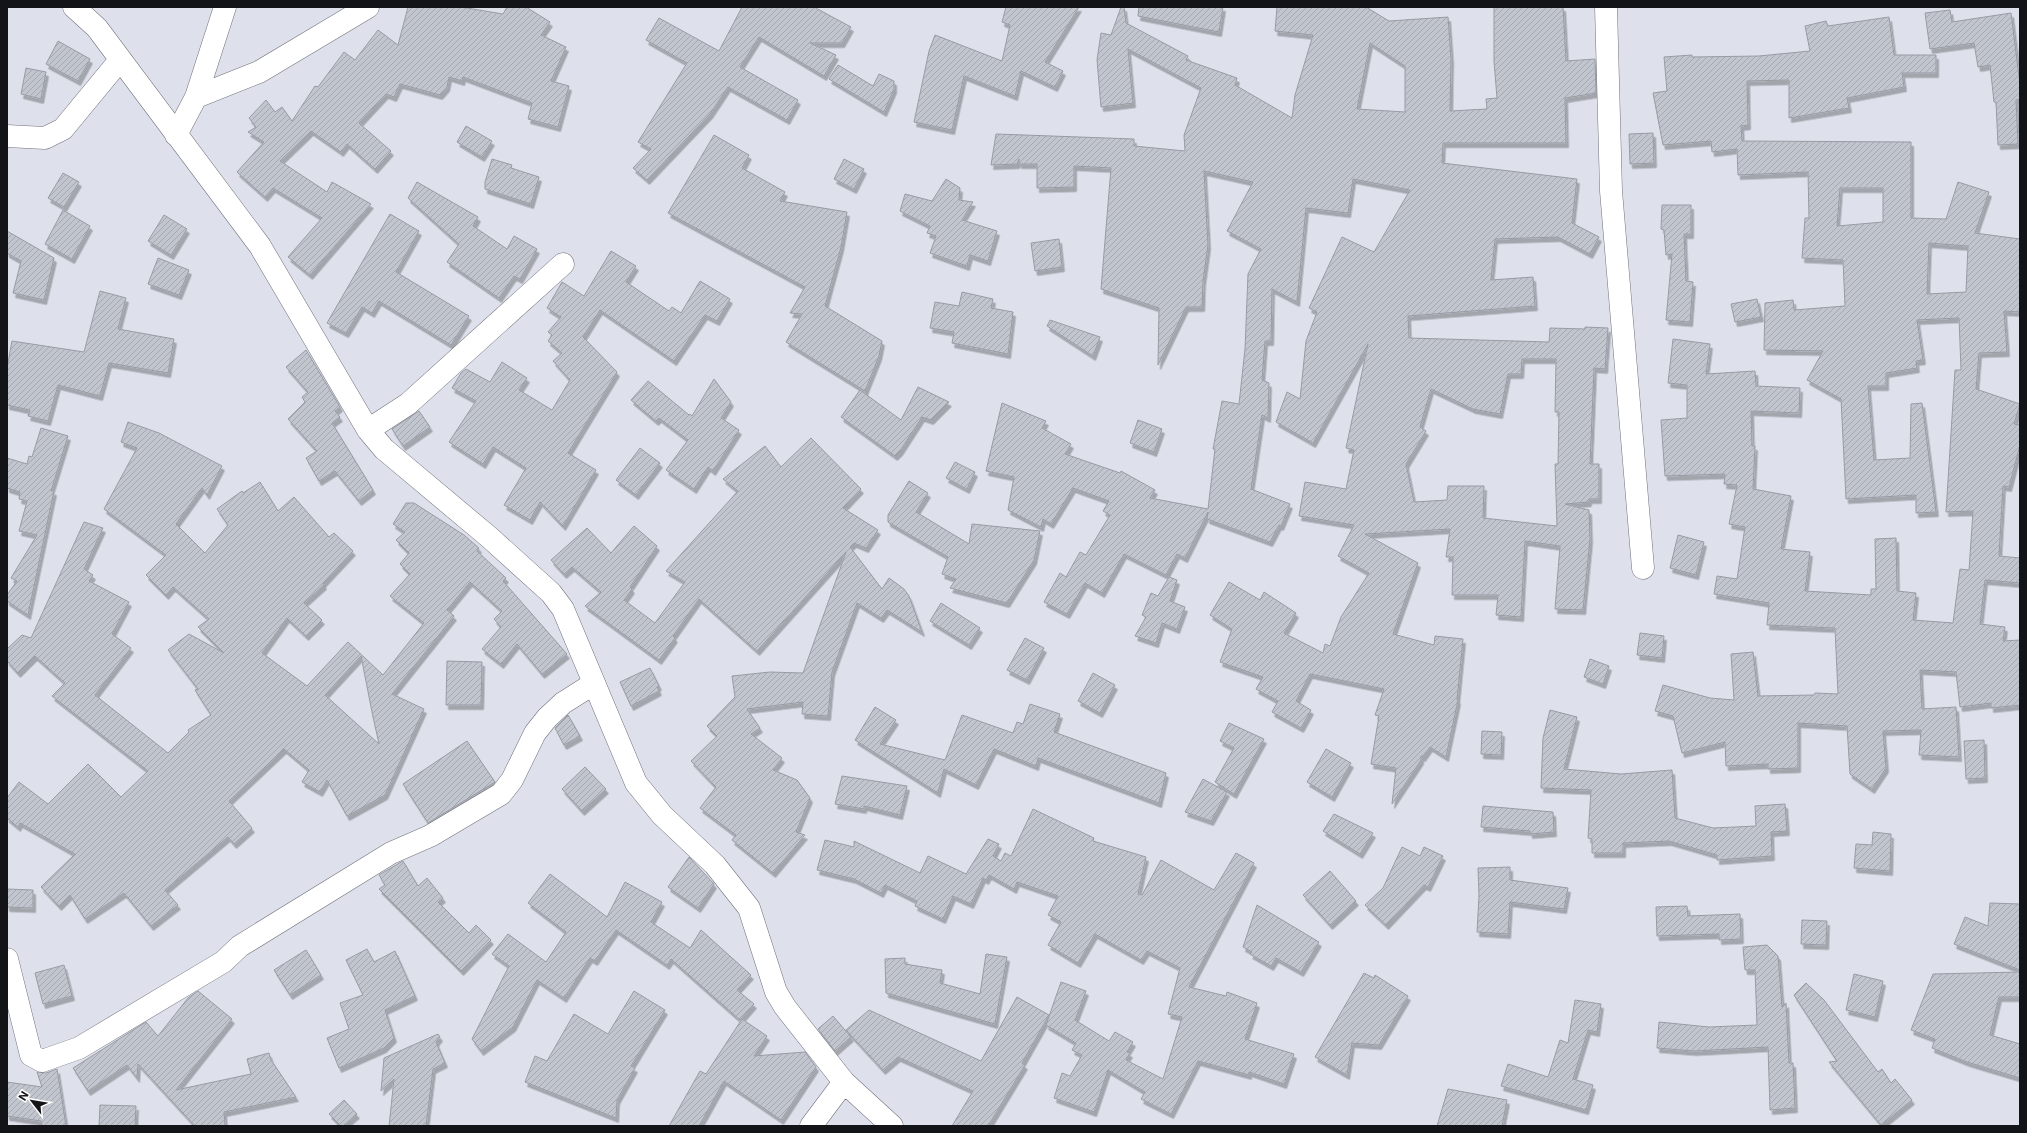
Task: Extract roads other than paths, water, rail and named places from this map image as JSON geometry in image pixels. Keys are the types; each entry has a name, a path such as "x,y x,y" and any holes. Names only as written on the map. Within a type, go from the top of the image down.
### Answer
{"street":[{"path":"74,7 97,28 260,246 368,430 384,449 489,537 551,593 563,609 593,684 636,783 662,815 715,865 749,908 776,992 785,1007 844,1082 892,1126"},
{"path":"176,135 196,97 226,7"},
{"path":"196,97 259,72 368,7"},
{"path":"1606,7 1611,191 1643,568"},
{"path":"7,136 45,138 63,129 120,60"},
{"path":"368,430 408,404 563,264"},
{"path":"7,959 32,1055 42,1061 79,1048 223,962 240,946 391,853 430,836 501,794 512,780 535,734 547,718 563,703 593,684"},
{"path":"811,1126 844,1082"}]}
